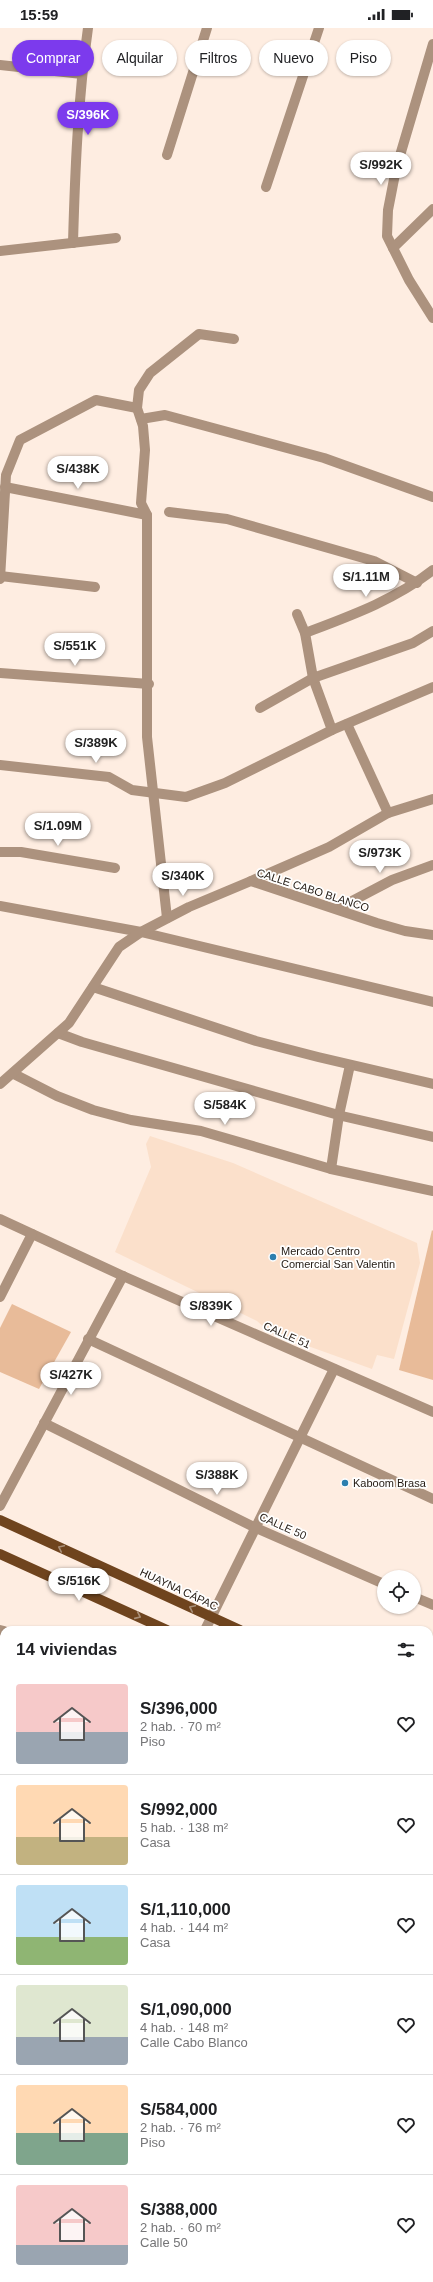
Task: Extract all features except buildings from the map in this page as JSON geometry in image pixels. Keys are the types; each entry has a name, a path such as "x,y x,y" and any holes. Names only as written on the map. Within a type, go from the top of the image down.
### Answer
{"main road":[{"name":"HUAYNA CÁPAC","path":"0,1520 231,1626"},
{"path":"0,1554 158,1626"}],"street":[{"path":"86,40 88,28"},
{"path":"167,155 207,28"},
{"path":"266,187 319,28"},
{"path":"433,44 396,168 388,210 387,236 409,280 433,318"},
{"path":"0,65 12,66"},
{"path":"73,243 75,168 82,76"},
{"path":"393,248 433,209"},
{"path":"0,252 116,238"},
{"path":"166,918 147,737 149,684 147,515 141,503 145,450 137,408 139,390 150,373 199,334 234,339"},
{"path":"0,579 5,487 3,475 20,440 96,400 137,408"},
{"path":"140,420 166,415 324,458 433,497"},
{"path":"5,487 147,515"},
{"path":"169,512 227,519 359,556 374,561 417,583"},
{"path":"304,633 370,608 417,583 433,570"},
{"path":"0,576 94,586"},
{"path":"297,614 304,633 313,678 332,730"},
{"path":"260,708 313,678 412,643 433,631"},
{"path":"0,673 149,684"},
{"path":"0,765 109,777 132,790 186,797 212,788 332,730 433,687"},
{"path":"347,724 388,813"},
{"path":"251,881 329,846 388,813 433,799"},
{"path":"0,852 22,852 115,868"},
{"path":"337,909 392,880 433,865"},
{"name":"CALLE CABO BLANCO","path":"0,1084 14,1074 68,1023 119,947 141,932 166,918 251,881 405,931 433,935"},
{"path":"0,906 141,932 433,1002"},
{"path":"93,987 256,1041 433,1084"},
{"path":"58,1033 82,1042 232,1086 339,1115 433,1137"},
{"path":"331,1169 339,1115 350,1065"},
{"path":"14,1074 57,1096 93,1110 131,1120 201,1131 331,1169 433,1191"},
{"name":"CALLE 51","path":"0,1219 123,1276 433,1412"},
{"path":"0,1297 32,1234"},
{"path":"0,1506 123,1276"},
{"path":"88,1339 433,1499"},
{"path":"207,1626 334,1369"},
{"name":"CALLE 50","path":"44,1423 256,1528 377,1581"},
{"path":"421,1600 433,1605"}],"shaded area":[{"name":"Mercado Centro Comercial San Valentin","path":"150,1136 233,1163 417,1243 420,1263 394,1359 377,1355 372,1369 269,1332 257,1321 115,1252 151,1167 146,1144"},
{"path":"432,1230 433,1231 433,1380 399,1370"},
{"path":"12,1304 71,1332 39,1389 0,1372 0,1328"}],"place":[{"name":"Mercado Centro Comercial San Valentin","path":"273,1257"},
{"name":"Kaboom Brasa","path":"345,1483"}]}
